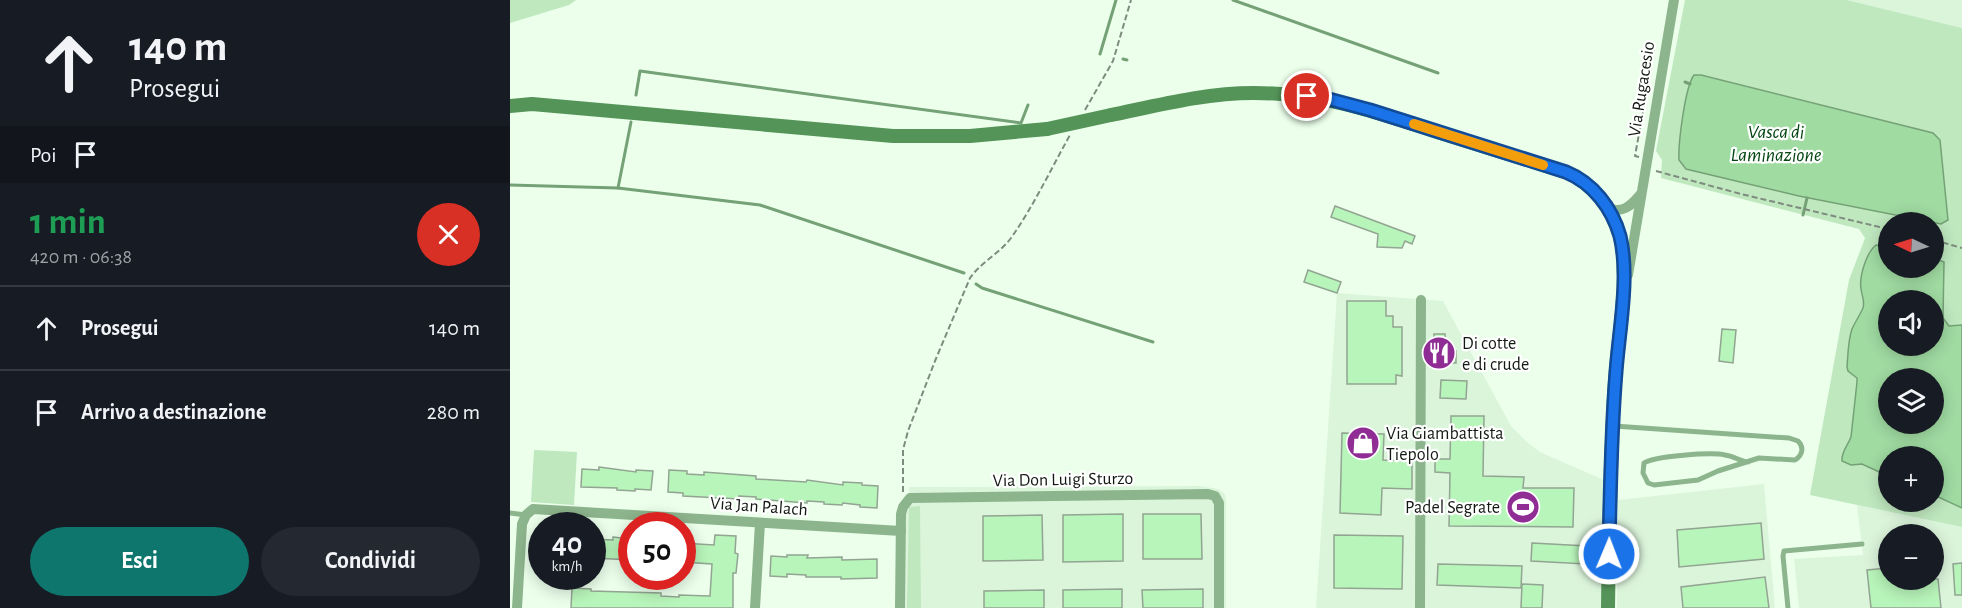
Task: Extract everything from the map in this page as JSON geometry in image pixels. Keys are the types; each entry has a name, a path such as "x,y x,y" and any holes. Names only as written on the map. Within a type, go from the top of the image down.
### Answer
{"main road":[{"path":"510,106 532,104 892,136 978,136 1047,129 1180,100 1216,95 1271,93 1325,98 1370,110 1566,172 1591,187 1613,210 1622,251 1623,289 1613,426 1608,608"},
{"path":"510,95 532,104"}],"street":[{"name":"Via Rugacesio","path":"1619,332 1674,0"},
{"path":"1613,210 1628,207 1643,188"},
{"path":"1420,608 1421,300"},
{"name":"Via Don Luigi Sturzo","path":"903,507 906,501 914,497 1213,495 1218,498 1219,503 1219,608"},
{"path":"900,608 903,507"},
{"name":"Via Jan Palach","path":"526,514 533,509 540,509 901,531"},
{"path":"517,608 522,524 526,514"},
{"path":"755,608 760,523"}],"lane":[{"path":"1613,426 1789,438 1798,441 1802,448 1800,456 1795,460 1763,458 1695,481 1650,484 1643,473 1644,463 1655,459 1718,454 1729,455 1739,461 1748,462"},
{"name":"Via Jan Palach","path":"510,513 526,514"},
{"path":"1788,608 1784,551 1862,544"}],"path":[{"path":"1113,61 1131,0"},
{"path":"1646,168 1691,182 1878,226"},
{"path":"903,507 905,441 939,350 970,278 1010,239 1026,213"},
{"path":"1944,243 1962,248"}],"shaded area":[{"path":"510,0 576,0 569,5 510,23"},
{"path":"1685,0 1847,0 1962,28 1962,527 1891,512 1944,512 1944,446 1878,446 1878,509 1810,495 1849,280 1865,238 1859,229 1661,178 1662,160 1656,151"},
{"path":"1847,0 1962,0 1962,28"},
{"path":"1337,293 1443,301 1511,426 1540,452 1606,481 1604,608 1316,608"},
{"path":"534,450 577,452 574,505 531,502"},
{"path":"1764,484 1775,608 1617,608 1618,500"},
{"path":"1200,486 1218,489 1225,494 1226,608 903,608 905,510 909,504 909,487"},
{"path":"1857,505 1878,509 1878,512 1890,512 1962,527 1962,608 1799,608 1794,559 1863,555"},
{"path":"920,506 921,608 907,608 909,507"}],"water":[{"name":"Vasca di Laminazione","path":"1694,75 1701,75 1933,133 1940,140 1948,220 1944,222 1944,212 1880,212 1799,196 1686,169 1679,160 1680,142 1685,103"},
{"path":"1876,245 1878,246 1878,278 1944,278 1944,290 1878,290 1878,356 1944,356 1944,319 1949,326 1962,325 1962,508 1944,500 1944,446 1878,446 1878,471 1862,464 1851,465 1842,461 1851,437 1857,382 1857,378 1848,371 1847,367 1849,343 1852,329 1863,308 1861,278 1866,259"}],"building":[{"path":"1335,206 1415,236 1412,244 1405,241 1402,248 1377,247 1378,234 1331,217"},
{"path":"1308,270 1341,282 1337,293 1304,282"},
{"path":"1347,301 1386,301 1386,316 1393,316 1393,327 1402,327 1402,376 1396,375 1396,384 1347,384"},
{"path":"1722,329 1736,330 1733,363 1719,361"},
{"path":"1434,334 1445,334 1446,345 1451,345 1456,351 1456,363 1434,363"},
{"path":"1441,380 1467,381 1466,399 1440,398"},
{"path":"1451,416 1484,416 1483,476 1524,477 1523,488 1574,488 1573,527 1449,526 1450,473 1435,472 1435,459 1450,459"},
{"path":"1342,433 1384,434 1383,460 1412,461 1412,489 1382,488 1381,515 1340,513"},
{"path":"599,467 636,472 636,470 653,471 651,490 581,487 582,469 599,470"},
{"path":"669,470 687,471 687,474 704,475 704,472 756,476 756,479 806,482 807,480 843,485 843,482 862,483 862,485 878,486 877,508 843,503 842,505 756,499 756,497 739,496 739,499 683,496 683,493 668,492"},
{"path":"1123,514 1123,561 1063,562 1063,515"},
{"path":"1143,514 1201,514 1202,559 1143,559"},
{"path":"1042,515 1043,560 983,561 983,516"},
{"path":"1761,523 1764,559 1679,567 1677,530"},
{"path":"715,535 736,536 735,553 738,554 736,573 733,573 733,608 571,608 572,590 661,593 661,596 679,597 679,595 710,596 712,564 696,563 696,544 714,545"},
{"path":"1334,535 1403,536 1402,589 1334,588"},
{"path":"613,537 618,538 618,559 606,559 606,540 613,540"},
{"path":"1532,543 1587,546 1586,564 1531,561"},
{"path":"787,555 808,555 807,558 842,557 842,560 877,559 877,578 841,579 841,577 806,577 806,575 787,574 787,577 770,576 771,556 787,557"},
{"path":"1962,563 1962,595 1955,595 1953,564"},
{"path":"1438,564 1522,566 1521,588 1437,585"},
{"path":"1878,569 1878,590 1939,590 1941,608 1871,608 1867,570"},
{"path":"1765,577 1769,608 1683,608 1681,587"},
{"path":"1522,584 1543,585 1542,608 1521,608"},
{"path":"1122,589 1122,608 1063,608 1063,590"},
{"path":"1203,589 1203,608 1143,608 1142,590"},
{"path":"1044,590 1044,608 984,608 984,591"}],"waterway":[{"path":"1100,54 1116,0"},
{"path":"1233,0 1438,73"},
{"path":"1123,59 1127,60"},
{"path":"636,95 640,71 1021,123 1028,105"},
{"path":"1685,82 1690,84"},
{"path":"618,188 631,122"},
{"path":"510,185 618,188 760,205 964,273"},
{"path":"1803,215 1807,198"},
{"path":"976,284 982,288 1153,342"}],"slow traffic":[{"path":"1414,124 1543,165"}],"place":[{"name":"Di cotte e di crude","path":"1439,353"},
{"name":"Via Giambattista Tiepolo","path":"1363,443"},
{"name":"Padel Segrate","path":"1523,507"}],"route":[{"path":"1307,96 1325,98 1370,110 1566,172 1591,187 1604,203 1620,235 1623,272 1613,413 1609,554"}]}
